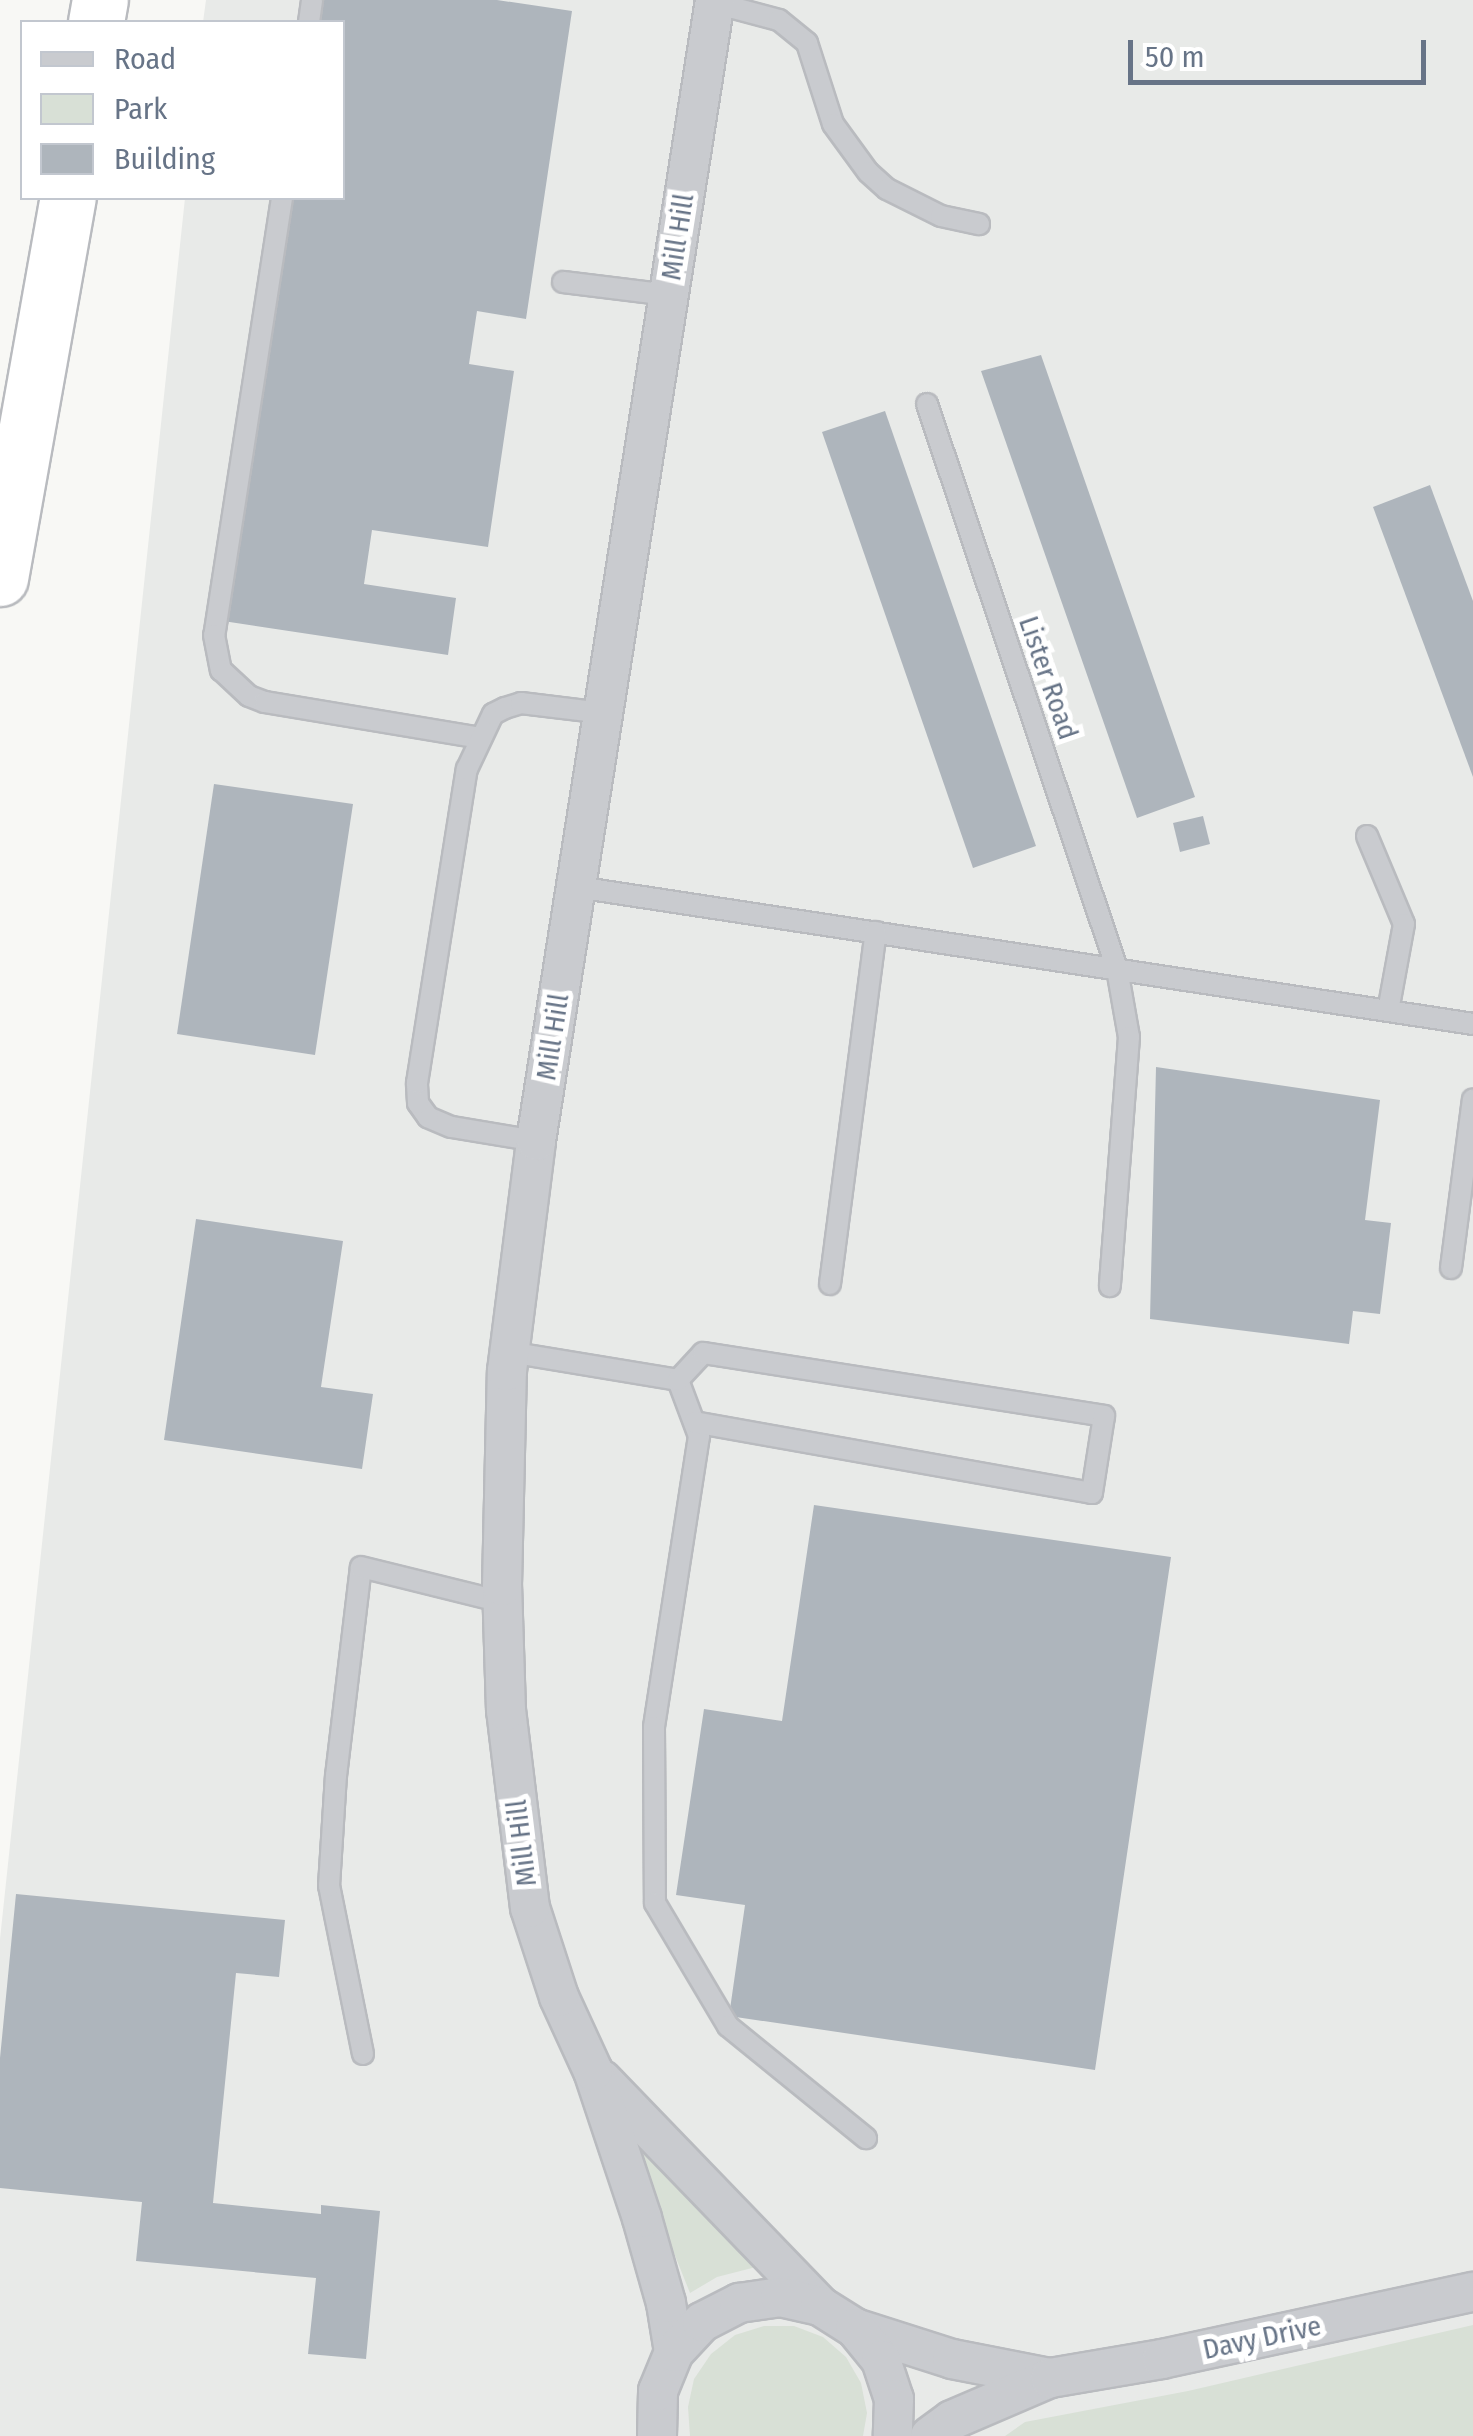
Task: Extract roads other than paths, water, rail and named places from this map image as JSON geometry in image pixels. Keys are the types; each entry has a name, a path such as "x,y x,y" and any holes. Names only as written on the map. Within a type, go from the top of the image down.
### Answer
{"highway":[{"path":"0,578 68,200"}],"street":[{"name":"Mill Hill","path":"674,2352 666,2303 642,2218 593,2071 559,1997 530,1908 506,1711 502,1602 510,1352 536,1140 715,2"},
{"name":"Mill Hill","path":"593,2071 820,2306"},
{"name":"Davy Drive","path":"930,2436 952,2420 1050,2378 1162,2360 1473,2292"},
{"path":"650,2435 658,2390 674,2352 702,2322 739,2303 780,2297 820,2306 855,2328 881,2360 894,2400 893,2436"},
{"name":"Davy Drive","path":"855,2328 952,2359 1050,2378"}],"lane":[{"path":"715,2 780,20 807,43 833,124 868,172 888,189 942,216 979,224"},
{"path":"282,200 214,634 221,670 249,696 264,702 479,738"},
{"path":"563,282 670,295"},
{"name":"Lister Road","path":"926,404 1117,969 1129,1037 1110,1286"},
{"path":"536,1140 451,1127 428,1117 418,1104 417,1082 467,769 479,738 492,714 521,703 604,713"},
{"path":"1366,836 1404,924 1388,1011"},
{"path":"577,887 1473,1024"},
{"path":"830,1284 876,932"},
{"path":"1451,1268 1473,1098"},
{"path":"510,1352 678,1380"},
{"path":"678,1380 703,1352 1104,1416 1092,1493 694,1422"},
{"path":"678,1380 699,1436 654,1728 655,1903 728,2026 866,2138"},
{"path":"363,2054 328,1886 336,1776 362,1567 502,1602"}]}
